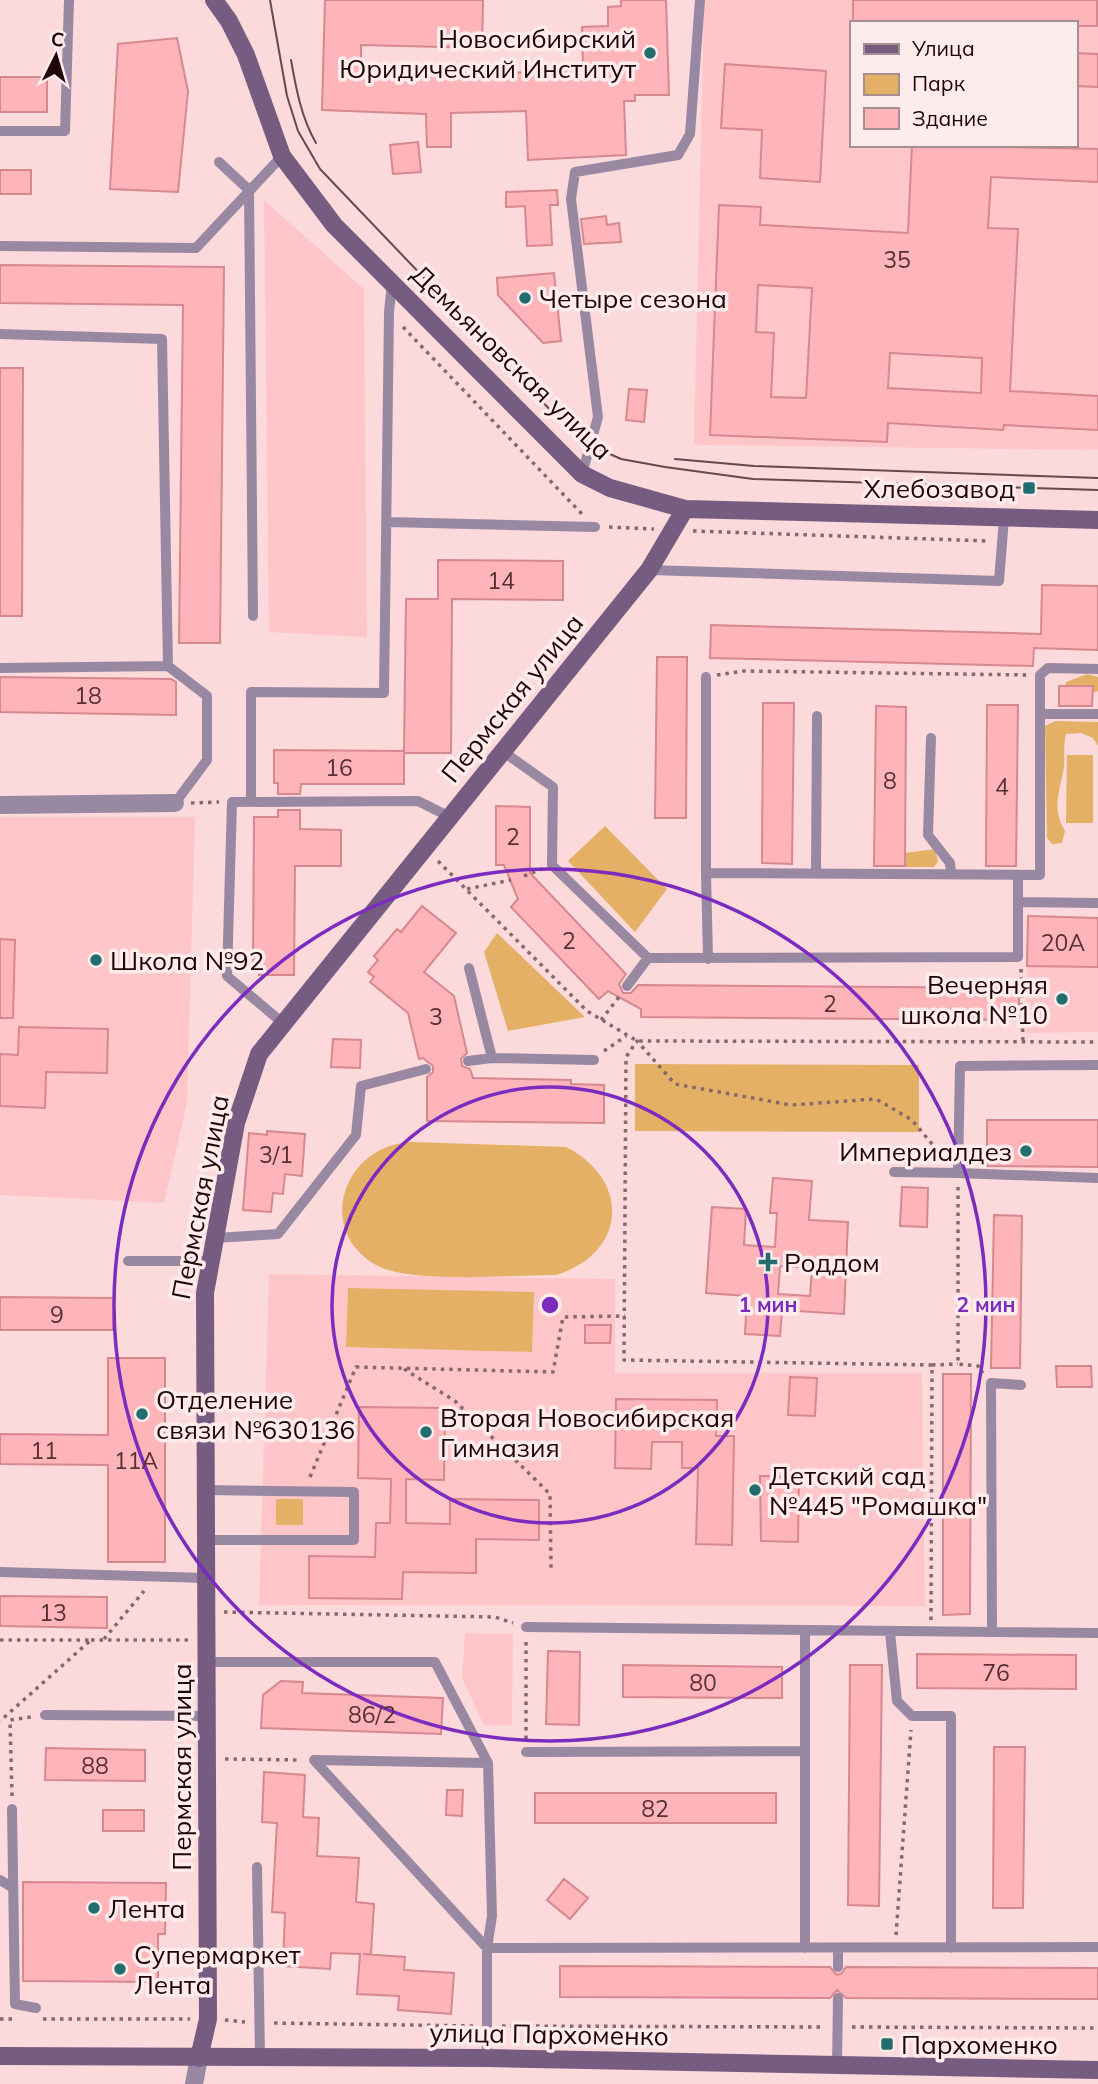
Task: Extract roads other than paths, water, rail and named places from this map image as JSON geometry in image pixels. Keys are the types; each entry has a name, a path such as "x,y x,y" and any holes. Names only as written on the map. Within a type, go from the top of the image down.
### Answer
{"street":[{"name":"Демьяновская улица","path":"214,0 229,21 246,55 282,156 334,225 582,474 610,488 685,509 1098,520"},
{"name":"Пермская улица","path":"194,2084 199,2058 217,2020 206,1662 205,1293 236,1123 259,1054 505,753 649,570 685,509"},
{"path":"0,805 175,803"},
{"name":"улица Пархоменко","path":"0,2056 487,2058 1098,2070"}],"lane":[{"path":"0,131 65,131 69,0"},
{"path":"582,474 598,417 571,199 575,172 678,155 690,134 700,0"},
{"path":"0,246 196,248 282,156"},
{"path":"219,162 249,190 253,616"},
{"path":"251,802 251,692 384,693 389,312 392,283"},
{"path":"0,334 162,339 167,666"},
{"path":"649,570 999,581 1004,518"},
{"path":"388,522 595,527"},
{"path":"0,668 167,666 207,696 207,760 175,803"},
{"path":"706,873 1041,875 1040,675 1048,668 1098,669"},
{"path":"706,677 708,959"},
{"path":"1040,714 1098,714"},
{"path":"816,874 817,716"},
{"path":"931,738 928,835 950,863 951,874"},
{"path":"505,753 553,787 552,865 648,958 1018,957 1018,875"},
{"path":"285,1025 227,975 232,802 418,801 450,817"},
{"path":"1018,902 1098,903"},
{"path":"627,986 648,958"},
{"path":"469,968 492,1058"},
{"path":"468,1060 594,1060"},
{"path":"958,1173 960,1066 1098,1065"},
{"path":"215,1238 278,1234 356,1135 361,1086 426,1069"},
{"path":"894,1172 1098,1178"},
{"path":"128,1261 211,1261"},
{"path":"992,1632 990,1384 1021,1385"},
{"path":"205,1490 354,1492 354,1540 206,1540"},
{"path":"0,1572 206,1578"},
{"path":"526,1627 1098,1633"},
{"path":"805,1631 805,1948"},
{"path":"890,1632 897,1701 912,1716 951,1716 951,1948"},
{"path":"206,1662 435,1662 488,1763 492,1916 487,1948 487,2058"},
{"path":"46,1715 207,1716"},
{"path":"526,1752 805,1751"},
{"path":"488,1763 314,1760 487,1948 1098,1947"},
{"path":"12,1809 15,2004 35,2014"},
{"path":"257,1867 260,2058"},
{"path":"0,1880 13,1888"},
{"path":"838,1948 838,1967"},
{"path":"837,2065 838,1998"}],"tram line":[{"path":"270,0 287,96 298,131 320,169 557,417 590,445 621,459 753,479 1098,490"},
{"path":"291,60 303,113 316,143"},
{"path":"675,459 754,466 1098,478"}],"place":[{"name":"Новосибирский Юридический Институт","path":"650,53"},
{"name":"Четыре сезона","path":"525,298"},
{"name":"Хлебозавод","path":"1029,488"},
{"name":"Школа №92","path":"96,960"},
{"name":"Вечерняя школа №10","path":"1062,999"},
{"name":"Империалдез","path":"1026,1151"},
{"name":"Роддом","path":"768,1262"},
{"name":"Отделение связи №630136","path":"142,1414"},
{"name":"Вторая Новосибирская Гимназия","path":"426,1432"},
{"name":"Детский сад №445 \"Ромашка\"","path":"755,1490"},
{"name":"Лента","path":"94,1908"},
{"name":"Супермаркет Лента","path":"120,1969"},
{"name":"Пархоменко","path":"887,2044"}]}
